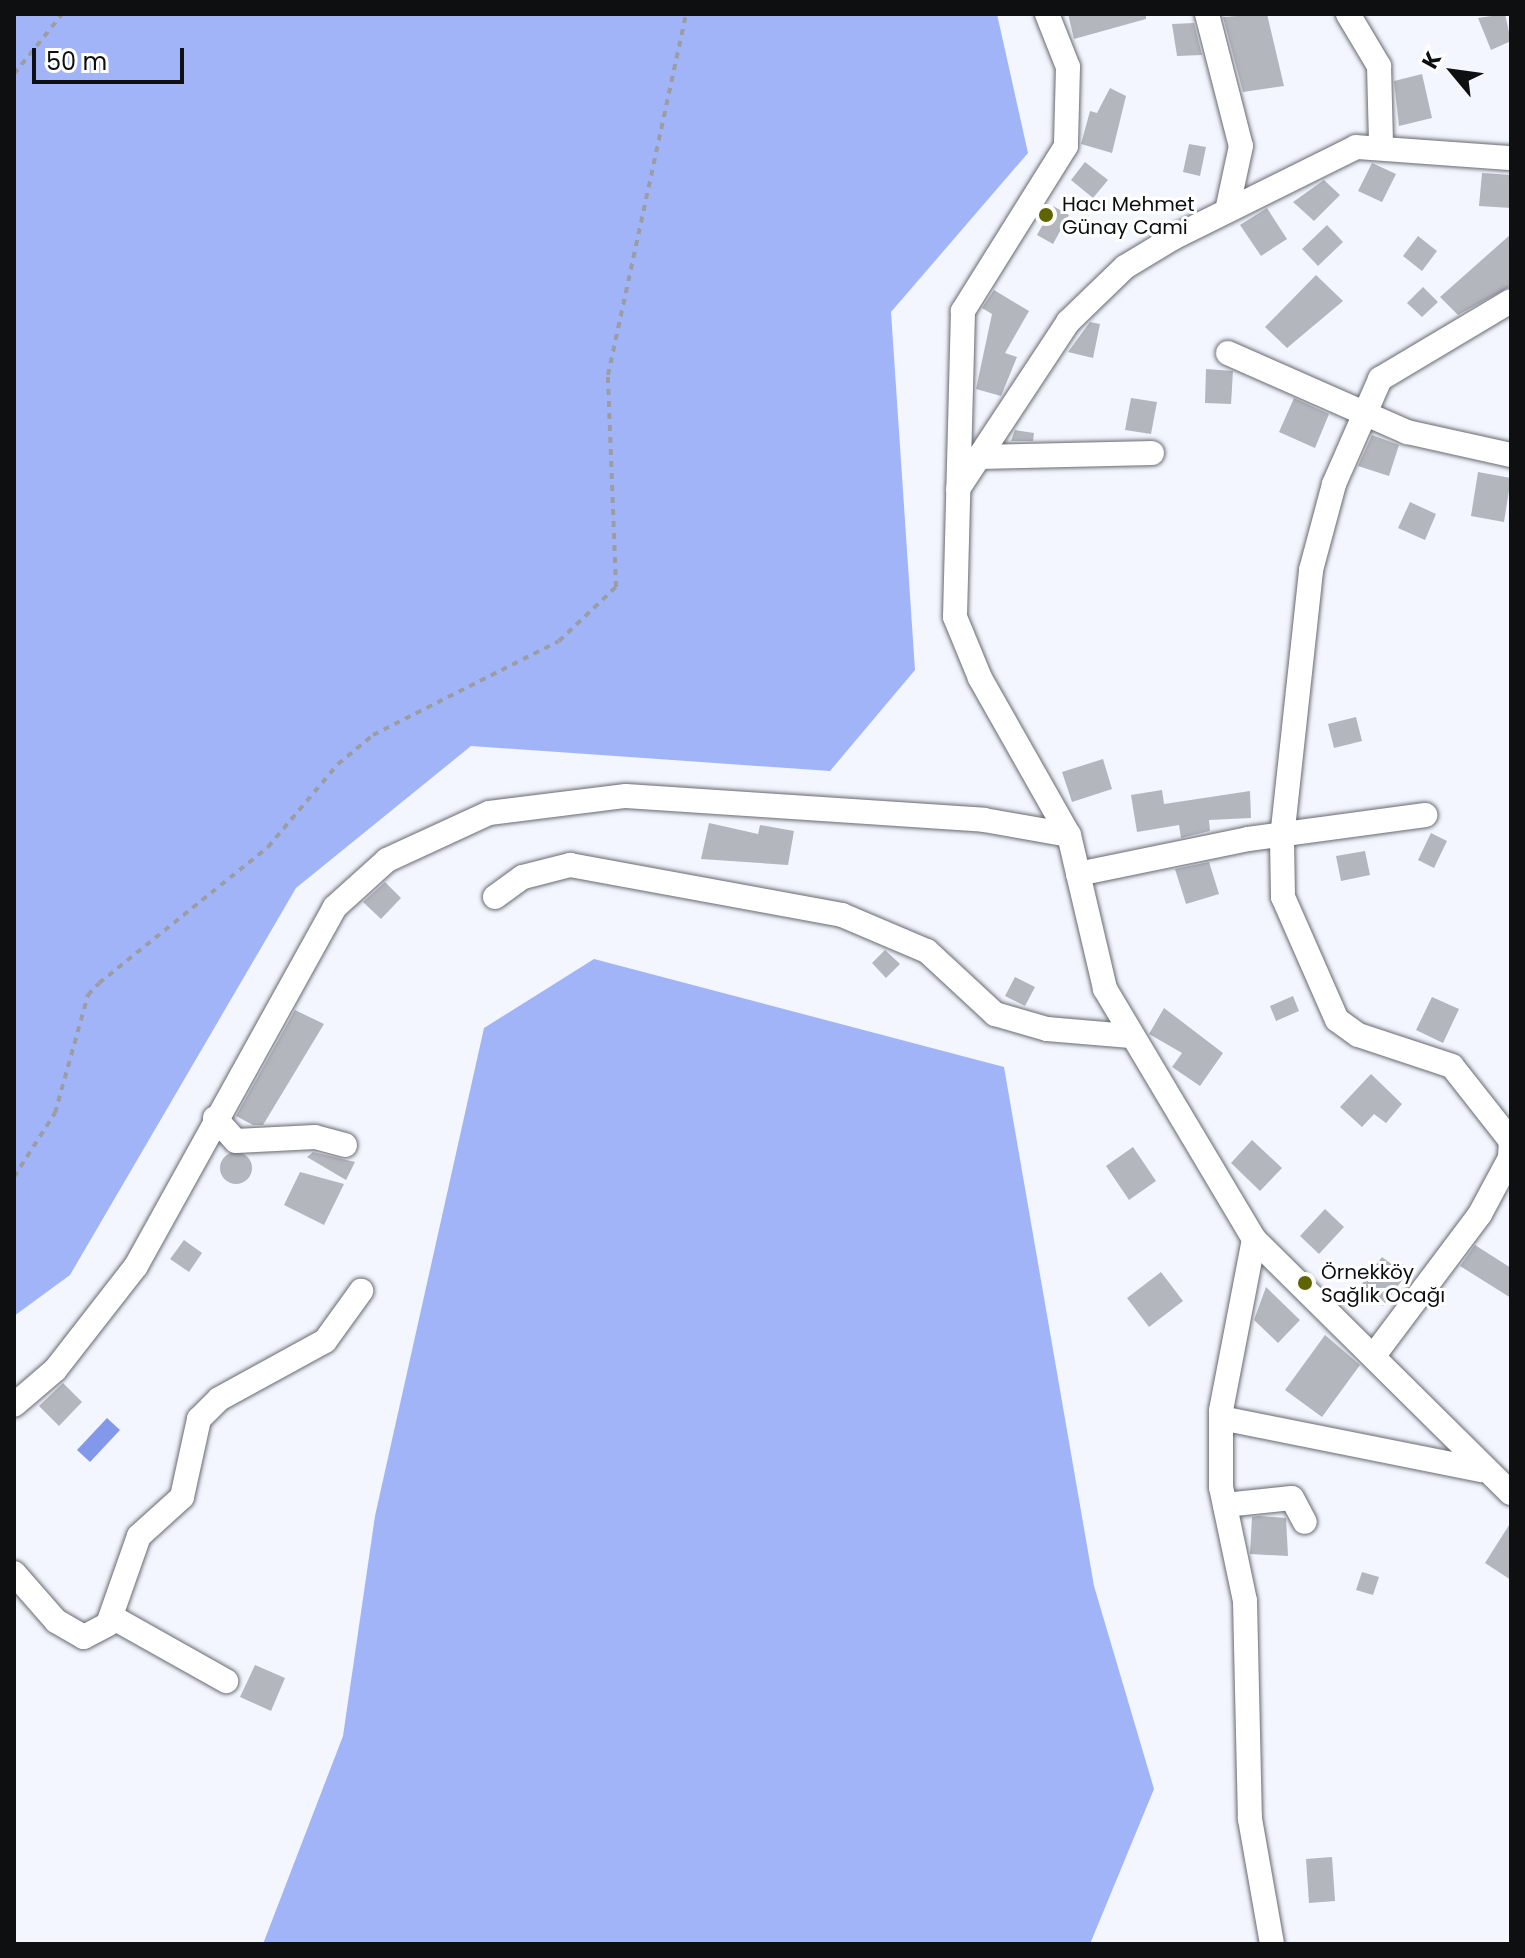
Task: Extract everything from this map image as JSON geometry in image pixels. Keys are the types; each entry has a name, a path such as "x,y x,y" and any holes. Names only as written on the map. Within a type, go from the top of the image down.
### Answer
{"street":[{"path":"1047,14 1068,67 1066,146 963,311 955,617 980,678 1069,835 1105,989 1128,1036 1254,1239 1375,1354 1482,1470 1511,1493"},
{"path":"1207,14 1241,146 1227,211"},
{"path":"1348,14 1379,66 1381,145"},
{"path":"958,489 1091,295 1125,267 1314,162 1381,145 1511,158"},
{"path":"1375,1354 1480,1214 1510,1158 1511,1141 1452,1066 1358,1035 1337,1020 1283,897 1282,838 1311,570 1363,412 1380,379 1511,301"},
{"path":"1228,353 1419,436 1511,455"},
{"path":"981,457 1152,453"},
{"path":"14,1405 55,1370 136,1266 215,1118 335,907 387,860 489,813 626,796 984,820 1069,835"},
{"path":"1078,874 1425,815"},
{"path":"495,897 523,877 570,865 842,915 927,951 995,1014 1047,1029 1128,1036"},
{"path":"215,1118 236,1141 315,1137 345,1145"},
{"path":"1254,1239 1221,1418 1225,1505 1245,1601 1250,1819 1272,1944"},
{"path":"14,1573 56,1621 84,1637 112,1617 139,1536 182,1497 199,1419 219,1399 325,1341 361,1291"},
{"path":"1221,1418 1482,1470"},
{"path":"1225,1505 1292,1498 1305,1522"},
{"path":"112,1617 226,1681"}],"path":[{"path":"14,74 62,14"},
{"path":"14,1177 55,1113 88,995 99,983 268,847 338,764 373,735 559,641 616,587 608,375 686,14"}],"shaded area":[{"path":"14,14 997,14 1028,153 891,312 915,670 830,771 471,746 296,888 70,1275 14,1316"},
{"path":"594,959 1004,1067 1094,1586 1154,1789 1090,1944 263,1944 343,1736 375,1516 484,1028"},
{"path":"107,1418 120,1430 90,1462 77,1450"}],"building":[{"path":"1068,14 1146,14 1146,19 1074,39"},
{"path":"1267,14 1284,86 1243,92 1223,17"},
{"path":"1505,14 1511,41 1491,50 1478,18"},
{"path":"1194,23 1202,55 1177,56 1172,24"},
{"path":"1422,74 1432,118 1399,126 1394,81"},
{"path":"1110,88 1126,96 1112,153 1081,144 1090,111 1097,113"},
{"path":"1189,144 1206,147 1200,176 1183,172"},
{"path":"1085,162 1108,180 1093,198 1071,180"},
{"path":"1372,163 1396,174 1382,202 1358,191"},
{"path":"1482,173 1511,175 1511,208 1479,206"},
{"path":"1324,180 1340,195 1314,221 1293,202"},
{"path":"1053,206 1069,215 1053,244 1037,235"},
{"path":"1267,208 1287,239 1261,256 1240,225"},
{"path":"1327,225 1343,242 1318,266 1302,249"},
{"path":"1511,234 1511,286 1458,315 1440,297"},
{"path":"1418,236 1437,251 1422,271 1403,256"},
{"path":"1316,275 1343,301 1287,348 1265,327"},
{"path":"1423,287 1438,302 1422,317 1407,303"},
{"path":"994,290 1029,311 1005,353 1017,357 1001,396 976,389 992,314 982,308"},
{"path":"1090,322 1100,324 1093,358 1068,352"},
{"path":"1206,369 1233,371 1231,404 1205,403"},
{"path":"1131,398 1157,402 1151,434 1125,430"},
{"path":"1294,398 1329,414 1315,448 1279,432"},
{"path":"1015,430 1034,433 1033,441 1011,441"},
{"path":"1372,435 1399,445 1389,476 1358,466"},
{"path":"1478,472 1511,478 1504,522 1471,516"},
{"path":"1410,502 1436,514 1425,540 1398,528"},
{"path":"1356,717 1362,741 1334,748 1328,724"},
{"path":"1103,759 1112,789 1072,802 1062,772"},
{"path":"1162,790 1164,804 1250,791 1251,818 1209,820 1210,831 1181,838 1179,825 1137,832 1131,795"},
{"path":"709,823 758,834 760,825 794,831 788,865 701,859"},
{"path":"1431,833 1447,841 1434,868 1418,860"},
{"path":"1365,851 1370,875 1341,881 1336,856"},
{"path":"1209,862 1219,894 1186,904 1175,869"},
{"path":"385,882 401,898 381,919 363,902"},
{"path":"885,950 900,964 886,978 872,963"},
{"path":"1015,977 1035,987 1025,1006 1005,996"},
{"path":"1293,996 1299,1011 1276,1021 1270,1006"},
{"path":"1432,997 1459,1009 1443,1043 1416,1030"},
{"path":"1164,1008 1223,1053 1200,1086 1172,1067 1182,1053 1149,1034"},
{"path":"295,1010 324,1024 263,1125 253,1125 236,1116"},
{"path":"1371,1074 1402,1104 1386,1123 1374,1114 1362,1127 1340,1107"},
{"path":"1252,1140 1282,1168 1260,1191 1231,1163"},
{"path":"1133,1147 1156,1181 1129,1200 1106,1166"},
{"path":"236,1152 247,1157 252,1168 247,1179 236,1184 225,1179 220,1168 225,1157"},
{"path":"313,1152 355,1162 346,1180 307,1157"},
{"path":"300,1172 344,1184 324,1225 284,1205"},
{"path":"1325,1209 1344,1227 1319,1254 1300,1236"},
{"path":"184,1240 202,1253 189,1272 170,1259"},
{"path":"1475,1245 1511,1268 1511,1298 1460,1266"},
{"path":"1382,1257 1406,1275 1383,1306 1359,1288"},
{"path":"1161,1272 1183,1301 1149,1327 1127,1298"},
{"path":"1266,1287 1300,1320 1278,1343 1254,1320"},
{"path":"1325,1335 1360,1365 1322,1417 1285,1390"},
{"path":"63,1383 82,1402 59,1426 39,1406"},
{"path":"1252,1517 1286,1518 1288,1556 1250,1554"},
{"path":"1511,1522 1511,1580 1485,1563"},
{"path":"1362,1572 1379,1577 1373,1595 1356,1590"},
{"path":"255,1665 285,1678 271,1711 240,1697"},
{"path":"1332,1857 1335,1901 1309,1903 1306,1859"}],"place":[{"name":"Hacı Mehmet Günay Cami","path":"1046,215"},
{"name":"Örnekköy Sağlık Ocağı","path":"1305,1283"}]}
